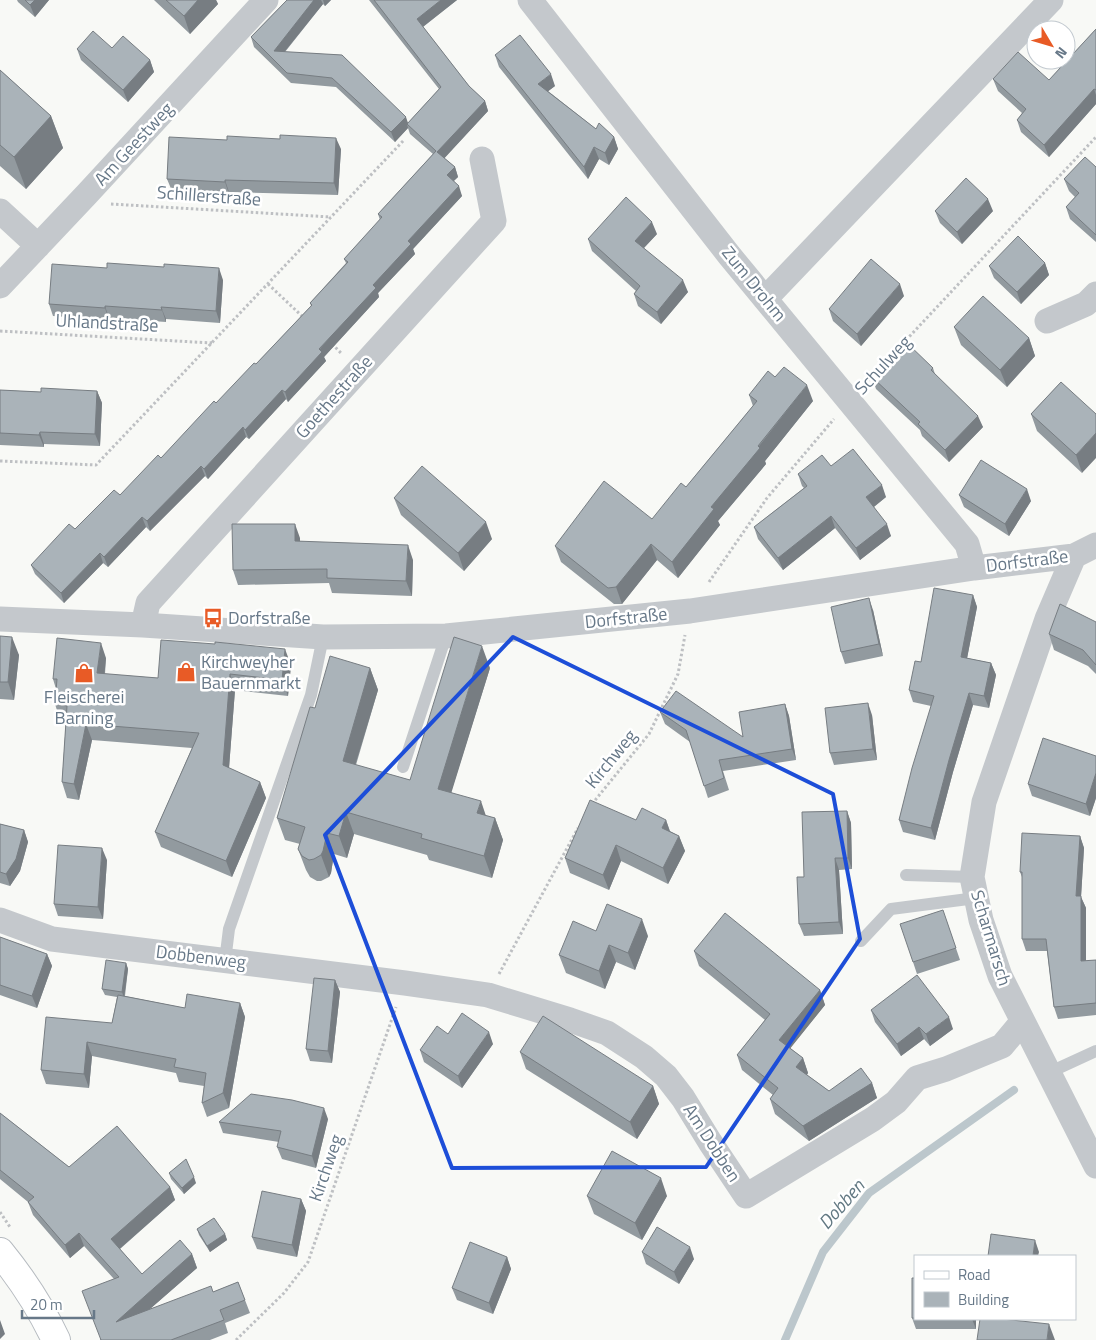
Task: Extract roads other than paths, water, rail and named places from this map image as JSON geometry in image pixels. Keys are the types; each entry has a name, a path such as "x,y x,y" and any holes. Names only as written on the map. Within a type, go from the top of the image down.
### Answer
{"main road":[{"path":"0,1252 24,1283 56,1340"}],"street":[{"name":"Am Geestweg","path":"0,286 266,0"},
{"name":"Zum Drohm","path":"530,0 765,299 967,544 974,568"},
{"path":"765,299 1051,0"},
{"name":"Goethestraße","path":"143,625 148,603 494,221 482,159"},
{"path":"0,212 38,246"},
{"path":"1048,321 1086,304 1096,294"},
{"name":"Dorfstraße","path":"0,618 323,637 446,636 690,611 1085,551"},
{"name":"Scharmarsch","path":"1085,551 1047,620 984,802 974,887 981,920 1000,976 1096,1166"},
{"name":"Dobbenweg","path":"0,920 52,939 405,983"},
{"name":"Am Dobben","path":"405,983 488,995 607,1033 644,1057 666,1076 683,1098 746,1196 873,1119 896,1102 917,1078 946,1069 1002,1046 1022,1022"}],"lane":[{"path":"403,767 446,636"},
{"path":"225,960 229,929 311,694 323,637"},
{"path":"906,875 974,887"},
{"path":"861,941 891,909 974,887"},
{"path":"1048,1073 1096,1052"}],"waterway":[{"name":"Dobben","path":"785,1340 823,1252 869,1193 1014,1090"}],"place":[{"name":"Dorfstraße","path":"213,618"},
{"name":"Kirchweyher Bauernmarkt","path":"186,672"},
{"name":"Fleischerei Barning","path":"84,673"}]}
